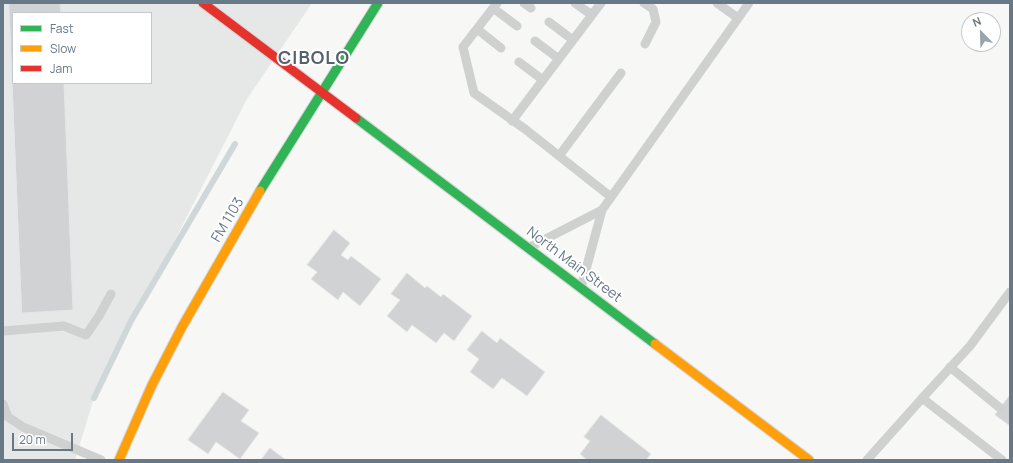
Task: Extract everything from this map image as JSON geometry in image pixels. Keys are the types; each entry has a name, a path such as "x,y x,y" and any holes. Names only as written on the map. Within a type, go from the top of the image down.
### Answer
{"main road":[{"name":"North Main Street","path":"203,3 809,460"},
{"name":"FM 1103","path":"119,460 157,375 207,281 292,139 378,3"}],"lane":[{"path":"575,3 592,15"},
{"path":"512,121 601,3"},
{"path":"644,3 653,9 656,22 645,44"},
{"path":"717,3 738,18"},
{"path":"581,288 602,210 749,3"},
{"path":"517,26 495,6 463,47 474,94 559,156 610,197"},
{"path":"549,22 573,40"},
{"path":"476,29 501,48"},
{"path":"535,40 559,58"},
{"path":"519,62 543,80"},
{"path":"559,156 621,73"},
{"path":"528,248 602,210"},
{"path":"868,460 970,346 1010,292"},
{"path":"3,331 64,326 86,335 99,316 111,294"},
{"path":"950,367 1000,408"},
{"path":"922,398 1002,460"},
{"path":"3,404 8,417 23,427 102,460"}],"shaded area":[{"path":"3,3 312,3 247,99 94,398 75,460 3,460"}],"building":[{"path":"9,3 60,3 61,12 12,12 12,75"},
{"path":"12,84 64,84 73,310 22,313"},
{"path":"334,230 350,243 341,255 348,260 351,256 381,279 360,306 343,292 338,300 311,279 317,272 307,265"},
{"path":"407,273 425,288 427,286 441,297 443,294 472,316 454,341 444,333 436,343 412,325 407,332 387,316 400,300 391,294"},
{"path":"482,331 497,343 500,338 545,372 527,396 502,378 493,389 470,372 479,359 467,350"},
{"path":"223,392 249,410 241,421 259,433 240,459 216,442 208,454 188,440"},
{"path":"1010,395 1010,426 995,415"},
{"path":"601,415 651,454 646,460 587,460 580,454 590,441 584,437"},
{"path":"270,448 286,460 261,460"}],"waterway":[{"path":"94,398 131,321 235,144"}],"traffic: fast":[{"path":"260,191 378,3"},
{"path":"356,118 655,344"}],"traffic: slow":[{"path":"119,460 152,385 182,327 260,191"},
{"path":"655,344 809,460"}],"traffic: jam":[{"path":"203,3 356,118"}],"district":[{"name":"CIBOLO","path":"314,59"}]}
